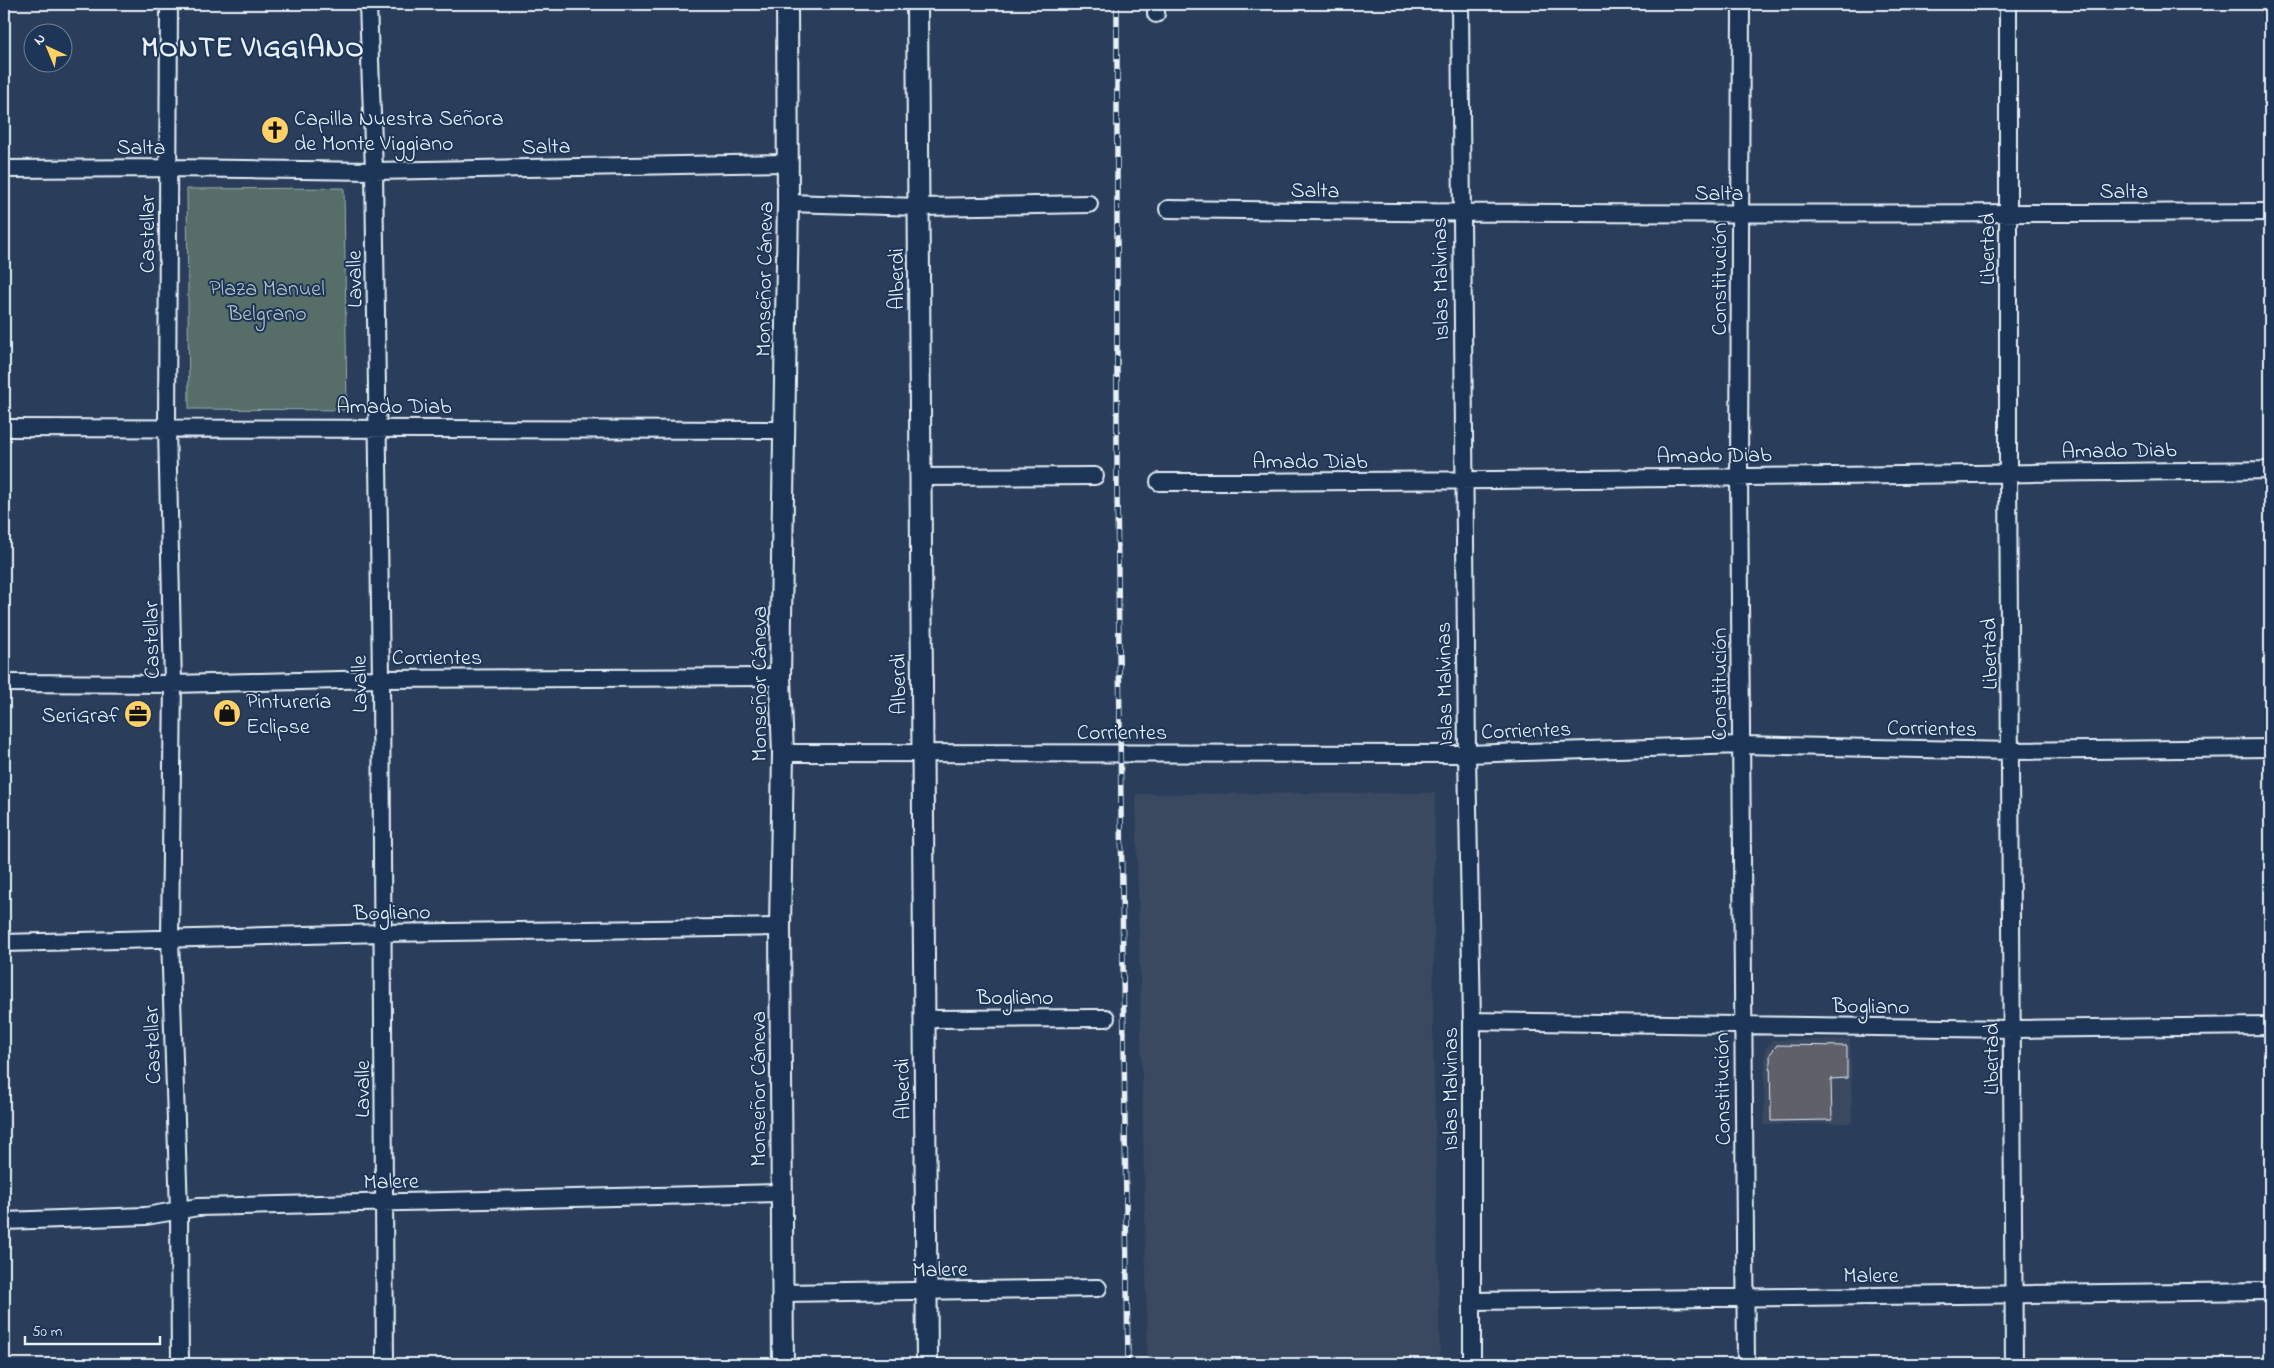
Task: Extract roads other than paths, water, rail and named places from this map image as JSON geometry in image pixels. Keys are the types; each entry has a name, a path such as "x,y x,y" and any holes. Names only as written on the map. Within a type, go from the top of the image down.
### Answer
{"street":[{"name":"Castellar","path":"169,4 167,428 173,684 170,938 179,1211 180,1364"},
{"name":"Lavalle","path":"368,4 374,171 381,679 384,933 383,1203 385,1364"},
{"name":"Monseñor Cáneva","path":"783,1364 780,927 783,753 780,677 788,204 787,4"},
{"name":"Alberdi","path":"917,4 927,1364"},
{"name":"Islas Malvinas","path":"1460,4 1460,214 1472,1021 1472,1364"},
{"name":"Constitución","path":"1740,4 1742,215 1739,475 1746,1364"},
{"name":"Libertad","path":"2008,4 2008,473 2014,1364"},
{"name":"Salta","path":"4,169 169,168 374,171 788,163"},
{"path":"788,204 919,206 1088,204"},
{"name":"Salta","path":"1168,209 1460,214 1742,215 2270,212"},
{"name":"Amado Diab","path":"4,428 377,427 785,430"},
{"name":"Amado Diab","path":"1159,482 1464,482 1739,475 2270,470"},
{"path":"919,477 1095,476"},
{"name":"Corrientes","path":"4,683 173,684 381,679 780,677"},
{"name":"Corrientes","path":"783,753 1467,754 1741,745 2011,751 2270,748"},
{"name":"Bogliano","path":"4,943 384,933 780,927"},
{"name":"Bogliano","path":"924,1019 1106,1018"},
{"name":"Bogliano","path":"1472,1021 2013,1029 2270,1026"},
{"name":"Malere","path":"4,1222 146,1216 198,1207 781,1193"},
{"name":"Malere","path":"783,1293 1098,1288"},
{"name":"Malere","path":"1472,1301 2014,1296 2270,1291"}],"railway":[{"path":"1117,4 1117,491 1128,1364"}],"place":[{"name":"Capilla Nuestra Señora de Monte Viggiano","path":"275,130"},
{"name":"Pinturería Eclipse","path":"227,713"},
{"name":"SeriGraf","path":"138,714"}],"district":[{"name":"MONTE VIGGIANO","path":"253,46"}],"park label":[{"name":"Plaza Manuel Belgrano","path":"267,300"}]}
